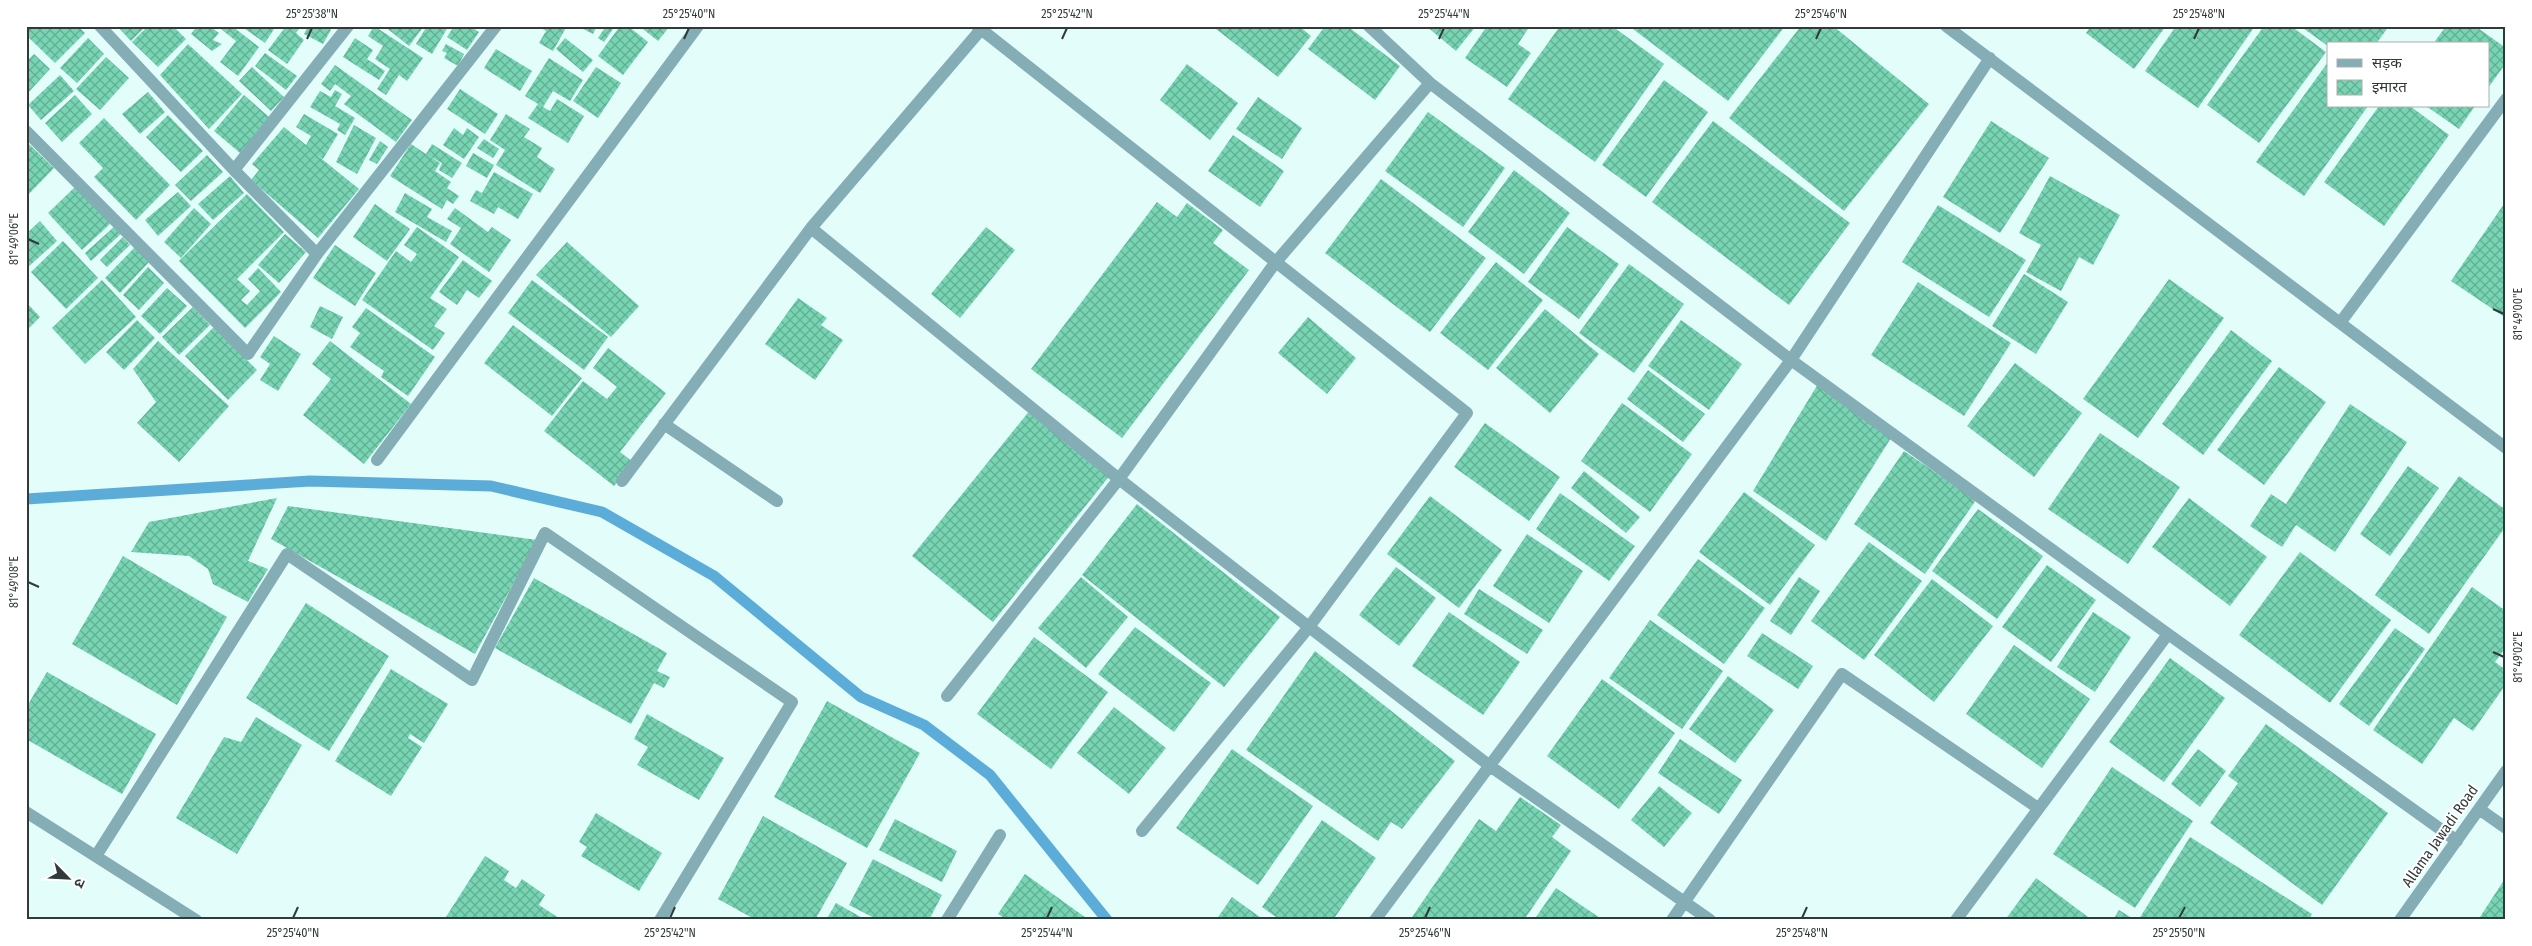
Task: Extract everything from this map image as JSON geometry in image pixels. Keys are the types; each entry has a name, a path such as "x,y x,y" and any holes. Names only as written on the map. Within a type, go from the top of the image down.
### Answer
{"street":[{"path":"100,26 234,170 317,254"},
{"path":"234,170 348,26"},
{"path":"26,131 248,354 317,254 496,26"},
{"path":"377,460 698,26"},
{"path":"1369,26 1430,83 1792,360 2168,634 2457,841"},
{"path":"1946,26 2506,448"},
{"path":"622,482 811,228 981,27 1467,414 1309,627 1142,831"},
{"path":"1375,920 1792,360 1990,58"},
{"path":"947,696 1119,479 1275,263 1430,83"},
{"path":"2340,323 2506,99"},
{"path":"811,228 1119,479 1309,627 1490,766 1710,920"},
{"path":"664,424 777,501"},
{"path":"96,856 287,554 472,680 545,533 792,702 660,920"},
{"path":"1956,920 2168,634"},
{"path":"1672,920 1842,674 2038,808"},
{"name":"Allama Jawadi Road","path":"2400,920 2506,771"},
{"path":"2479,809 2506,828"},
{"path":"26,812 196,920"},
{"path":"947,920 1000,835"}],"building":[{"path":"26,26 78,26 85,33 55,63 26,35"},
{"path":"117,26 146,26 131,41"},
{"path":"148,26 173,26 186,39 158,67 132,42"},
{"path":"197,26 210,26 219,33 213,40 222,44 212,51 191,34"},
{"path":"217,26 232,26 259,47 238,76 220,62 236,41"},
{"path":"241,26 276,26 265,43"},
{"path":"286,26 301,26 296,33 304,40 287,64 268,50"},
{"path":"308,26 325,26 331,30 323,44 304,34"},
{"path":"374,26 423,58 407,81 399,75 386,95 377,89 390,69 375,59 383,46 368,36"},
{"path":"384,26 424,26 409,46"},
{"path":"427,26 448,27 432,54 416,44"},
{"path":"454,26 470,26 479,32 467,50 447,37"},
{"path":"538,26 567,26 553,51 539,43 546,31"},
{"path":"582,26 597,26 593,34 581,28"},
{"path":"606,26 615,26 604,42 598,38"},
{"path":"620,26 628,26 648,42 623,75 598,56"},
{"path":"639,26 670,26 658,41"},
{"path":"1212,26 1299,26 1311,36 1278,77"},
{"path":"1325,26 1347,26 1400,66 1375,100 1308,49"},
{"path":"1426,26 1476,26 1456,51"},
{"path":"1487,26 1530,26 1518,44 1531,53 1507,87 1465,58"},
{"path":"1560,26 1612,26 1664,64 1595,162 1508,99"},
{"path":"1629,26 1785,26 1728,101"},
{"path":"1801,26 1833,26 1929,104 1844,211 1729,118"},
{"path":"2091,26 2166,26 2134,69 2086,33"},
{"path":"2176,26 2255,26 2198,108 2145,71"},
{"path":"2264,26 2291,26 2326,52 2259,143 2207,105"},
{"path":"2300,26 2389,26 2377,42 2327,42 2327,45"},
{"path":"2446,26 2475,26 2506,48 2506,63 2490,85 2490,42 2434,42"},
{"path":"88,38 104,54 77,83 60,68"},
{"path":"355,38 373,50 367,59 385,71 379,80 343,57"},
{"path":"565,38 593,60 583,72 556,49"},
{"path":"188,44 242,94 209,129 160,75"},
{"path":"446,44 464,54 458,66 444,58 447,53 442,51"},
{"path":"496,49 532,71 520,91 484,68"},
{"path":"265,53 297,76 286,90 255,66"},
{"path":"34,54 50,69 26,95 26,62"},
{"path":"106,57 129,78 100,110 76,89"},
{"path":"549,58 583,80 570,101 553,91 543,107 550,111 557,99 584,116 568,143 528,118 538,104 525,96"},
{"path":"2327,63 2327,108 2367,108 2304,196 2256,162"},
{"path":"1187,64 1238,103 1210,140 1160,100"},
{"path":"335,65 412,120 396,142 344,104 351,96 335,84 330,91 321,84"},
{"path":"252,67 284,97 271,111 239,81"},
{"path":"596,67 621,83 598,118 573,101"},
{"path":"60,75 74,91 41,120 28,105"},
{"path":"1664,80 1708,112 1646,197 1602,165"},
{"path":"460,89 498,114 485,134 447,109"},
{"path":"335,90 342,94 335,106 355,118 345,135 337,130 340,124 310,107 320,91 331,97"},
{"path":"148,92 165,112 140,134 122,114"},
{"path":"75,95 92,114 62,142 45,123"},
{"path":"244,95 269,117 240,153 214,131"},
{"path":"1258,97 1302,128 1282,159 1236,129"},
{"path":"2378,108 2413,108 2449,135 2384,226 2324,182"},
{"path":"2429,108 2474,108 2459,129"},
{"path":"1428,112 1505,168 1463,227 1385,171"},
{"path":"304,114 338,134 323,159 317,155 359,189 318,238 251,180 259,170 252,164 284,127 306,145 311,136 296,127"},
{"path":"506,114 530,129 524,137 542,148 537,157 555,169 540,193 496,165 505,150 490,140"},
{"path":"168,115 203,151 181,172 146,137"},
{"path":"104,118 170,185 136,220 94,177 103,168 79,143"},
{"path":"1713,121 1850,223 1789,305 1652,202"},
{"path":"1991,121 2049,158 2000,233 1943,197"},
{"path":"354,125 376,138 357,174 336,162"},
{"path":"454,128 463,135 467,128 479,137 464,159 443,145"},
{"path":"1233,135 1284,171 1260,207 1208,171"},
{"path":"484,139 499,149 493,158 477,148"},
{"path":"380,141 388,147 377,164 369,160"},
{"path":"29,144 54,168 26,197 26,147"},
{"path":"411,144 426,154 432,144 462,163 452,178 439,170 442,163 429,156 440,163 435,171 451,182 447,188 459,196 453,204 447,200 442,209 390,176"},
{"path":"473,153 494,165 487,178 466,166"},
{"path":"207,155 223,172 191,201 175,185"},
{"path":"1514,170 1570,213 1524,274 1468,232"},
{"path":"494,172 533,194 518,219 498,207 494,214 470,201 476,190 482,193"},
{"path":"230,176 244,193 213,220 198,204"},
{"path":"2050,176 2120,215 2093,265 2079,257 2061,291 2026,272 2041,245 2019,233"},
{"path":"1381,179 1486,258 1430,332 1325,253"},
{"path":"76,186 111,223 82,250 48,213"},
{"path":"178,192 191,206 158,236 145,220"},
{"path":"405,193 432,209 427,217 452,231 446,242 395,212"},
{"path":"247,194 284,232 237,279 250,291 241,300 247,305 260,291 248,279 258,268 281,292 245,328 179,261"},
{"path":"2506,201 2506,318 2451,281"},
{"path":"1157,202 1177,217 1187,203 1223,230 1213,243 1249,270 1122,438 1031,369"},
{"path":"375,204 410,229 387,261 353,237"},
{"path":"1938,205 2026,260 1989,317 1902,262"},
{"path":"194,208 211,224 181,258 164,242"},
{"path":"455,208 488,232 492,227 511,240 489,272 450,244 461,228 447,219"},
{"path":"40,221 57,241 27,268 26,234"},
{"path":"115,226 122,233 91,261 85,253"},
{"path":"417,227 459,257 430,298 447,309 434,326 445,333 433,350 362,300 396,251 411,262 417,254 404,245"},
{"path":"986,227 1015,250 960,318 931,294"},
{"path":"1567,227 1619,264 1579,319 1528,282"},
{"path":"285,234 306,252 279,283 258,265"},
{"path":"123,237 130,245 107,267 100,260"},
{"path":"63,241 98,278 66,309 31,272"},
{"path":"567,242 639,306 611,337 536,275"},
{"path":"335,245 376,273 355,306 313,278"},
{"path":"135,247 150,261 120,293 105,278"},
{"path":"463,260 492,281 479,298 467,290 457,305 439,292"},
{"path":"1496,262 1543,300 1488,370 1440,333"},
{"path":"1629,264 1684,304 1634,373 1579,333"},
{"path":"148,267 164,283 139,310 123,295"},
{"path":"2024,274 2068,302 2036,354 1992,326"},
{"path":"2169,279 2224,318 2138,438 2083,399"},
{"path":"102,280 136,317 85,364 52,328"},
{"path":"532,280 608,337 584,370 508,313"},
{"path":"1918,282 2011,343 1964,416 1871,355"},
{"path":"167,288 187,306 160,334 141,316"},
{"path":"798,298 827,318 821,325 843,340 815,380 765,344"},
{"path":"26,302 40,317 26,331"},
{"path":"320,306 343,317 332,339 310,327"},
{"path":"193,307 210,325 179,355 162,337"},
{"path":"366,308 435,357 408,396 381,377 384,371 350,347 360,333 352,327"},
{"path":"1545,309 1599,354 1550,413 1496,368"},
{"path":"1308,317 1356,358 1327,394 1278,353"},
{"path":"137,320 155,338 124,370 106,352"},
{"path":"1681,320 1742,364 1709,410 1648,366"},
{"path":"513,325 582,378 552,416 484,363"},
{"path":"214,327 257,370 228,400 185,356"},
{"path":"2231,330 2272,361 2203,455 2162,424"},
{"path":"274,336 301,354 278,391 260,380 270,364 260,357"},
{"path":"158,341 229,406 179,462 137,423 156,402 133,369"},
{"path":"330,341 411,404 364,464 303,415 331,379 312,364"},
{"path":"608,348 666,393 620,452 633,462 614,486 544,431 583,381 607,399 617,387 593,368"},
{"path":"2015,363 2082,413 2034,477 1967,426"},
{"path":"2279,367 2326,402 2264,485 2217,450"},
{"path":"1648,370 1705,414 1683,442 1627,399"},
{"path":"1818,384 1891,438 1826,541 1753,491"},
{"path":"1622,403 1692,454 1650,512 1581,461"},
{"path":"2350,404 2407,442 2335,552 2296,525 2282,547 2250,526 2271,494 2286,504"},
{"path":"1031,409 1111,474 993,622 912,556"},
{"path":"1485,423 1560,477 1529,521 1454,467"},
{"path":"2100,433 2180,487 2128,564 2048,509"},
{"path":"1904,451 1976,500 1925,574 1854,524"},
{"path":"2408,466 2439,488 2390,556 2360,534"},
{"path":"1584,471 1640,517 1626,533 1571,488"},
{"path":"2459,476 2506,510 2506,526 2429,634 2375,595"},
{"path":"1744,492 1815,545 1770,605 1699,552"},
{"path":"1560,493 1635,546 1609,581 1536,529"},
{"path":"1430,496 1502,550 1459,608 1387,554"},
{"path":"277,498 248,561 268,569 248,602 213,584 208,569 189,556 131,552 149,522"},
{"path":"2189,498 2267,557 2230,606 2152,547"},
{"path":"1137,504 1280,617 1224,687 1082,575"},
{"path":"288,506 537,540 475,654 271,539"},
{"path":"1978,509 2043,556 1997,619 1932,571"},
{"path":"1527,534 1583,571 1549,623 1493,586"},
{"path":"1869,542 1922,581 1864,660 1811,621"},
{"path":"2300,552 2391,620 2330,703 2239,635"},
{"path":"123,556 227,617 177,705 72,644"},
{"path":"1698,559 1765,608 1724,664 1657,615"},
{"path":"2047,565 2096,600 2051,662 2002,627"},
{"path":"1396,567 1436,598 1399,646 1359,615"},
{"path":"1081,577 1128,617 1086,668 1038,628"},
{"path":"1799,577 1820,591 1791,635 1770,621"},
{"path":"534,578 667,653 657,671 670,677 664,688 654,683 631,724 495,648"},
{"path":"1932,579 1993,626 1934,702 1874,655"},
{"path":"2472,587 2506,611 2506,647 2495,662 2506,670 2506,684 2473,731 2454,718 2422,764 2373,730"},
{"path":"1479,589 1543,630 1527,654 1464,614"},
{"path":"306,603 389,656 329,751 246,698"},
{"path":"1449,612 1520,662 1483,715 1412,666"},
{"path":"2093,612 2131,637 2095,692 2057,667"},
{"path":"1650,620 1723,671 1682,729 1609,678"},
{"path":"1135,627 1211,683 1174,732 1098,674"},
{"path":"2395,628 2425,649 2369,726 2339,704"},
{"path":"1762,633 1813,666 1798,689 1747,656"},
{"path":"1034,637 1108,692 1051,769 977,714"},
{"path":"2014,645 2090,699 2042,768 1966,714"},
{"path":"1315,651 1455,761 1402,829 1391,822 1378,841 1246,750"},
{"path":"2170,658 2225,698 2164,782 2109,742"},
{"path":"391,669 448,704 424,743 410,734 408,738 422,747 391,796 335,761"},
{"path":"47,672 156,734 122,794 26,739 26,708"},
{"path":"1728,676 1774,710 1735,763 1689,729"},
{"path":"1602,679 1675,733 1619,809 1547,756"},
{"path":"827,701 920,753 867,848 774,797"},
{"path":"1114,707 1166,748 1129,794 1077,753"},
{"path":"647,714 724,758 699,800 637,765 648,747 634,739"},
{"path":"256,717 302,745 237,854 176,818 224,737 241,742"},
{"path":"2266,724 2388,813 2322,905 2210,823 2238,783 2228,776"},
{"path":"1680,739 1742,780 1719,814 1658,773"},
{"path":"1232,749 1313,806 1258,885 1176,828"},
{"path":"2198,749 2226,771 2200,807 2171,784"},
{"path":"2112,767 2193,821 2135,908 2053,854"},
{"path":"1659,786 1692,813 1664,847 1631,820"},
{"path":"1520,797 1561,825 1552,837 1571,851 1524,920 1410,920 1479,819 1496,831"},
{"path":"596,813 662,853 639,891 581,856 587,847 579,842"},
{"path":"763,816 847,863 815,920 756,920 718,899"},
{"path":"895,819 957,851 942,882 879,850"},
{"path":"1322,820 1376,858 1333,920 1280,920 1262,907"},
{"path":"2190,837 2312,914 2309,920 2139,919"},
{"path":"485,856 509,871 504,880 516,888 522,879 545,895 539,905 562,920 444,920"},
{"path":"873,859 942,895 929,920 878,920 849,905"},
{"path":"1025,874 1089,920 1007,920 998,914"},
{"path":"2506,877 2506,920 2478,920"},
{"path":"2036,878 2092,920 2005,920"},
{"path":"1556,888 1603,920 1534,920"},
{"path":"1232,897 1264,920 1216,920"},
{"path":"836,903 866,920 826,920"},
{"path":"2119,910 2135,920 2113,920"}],"waterway":[{"path":"26,499 310,481 491,486 602,512 714,576 861,697 924,725 990,775 1107,920"}]}
